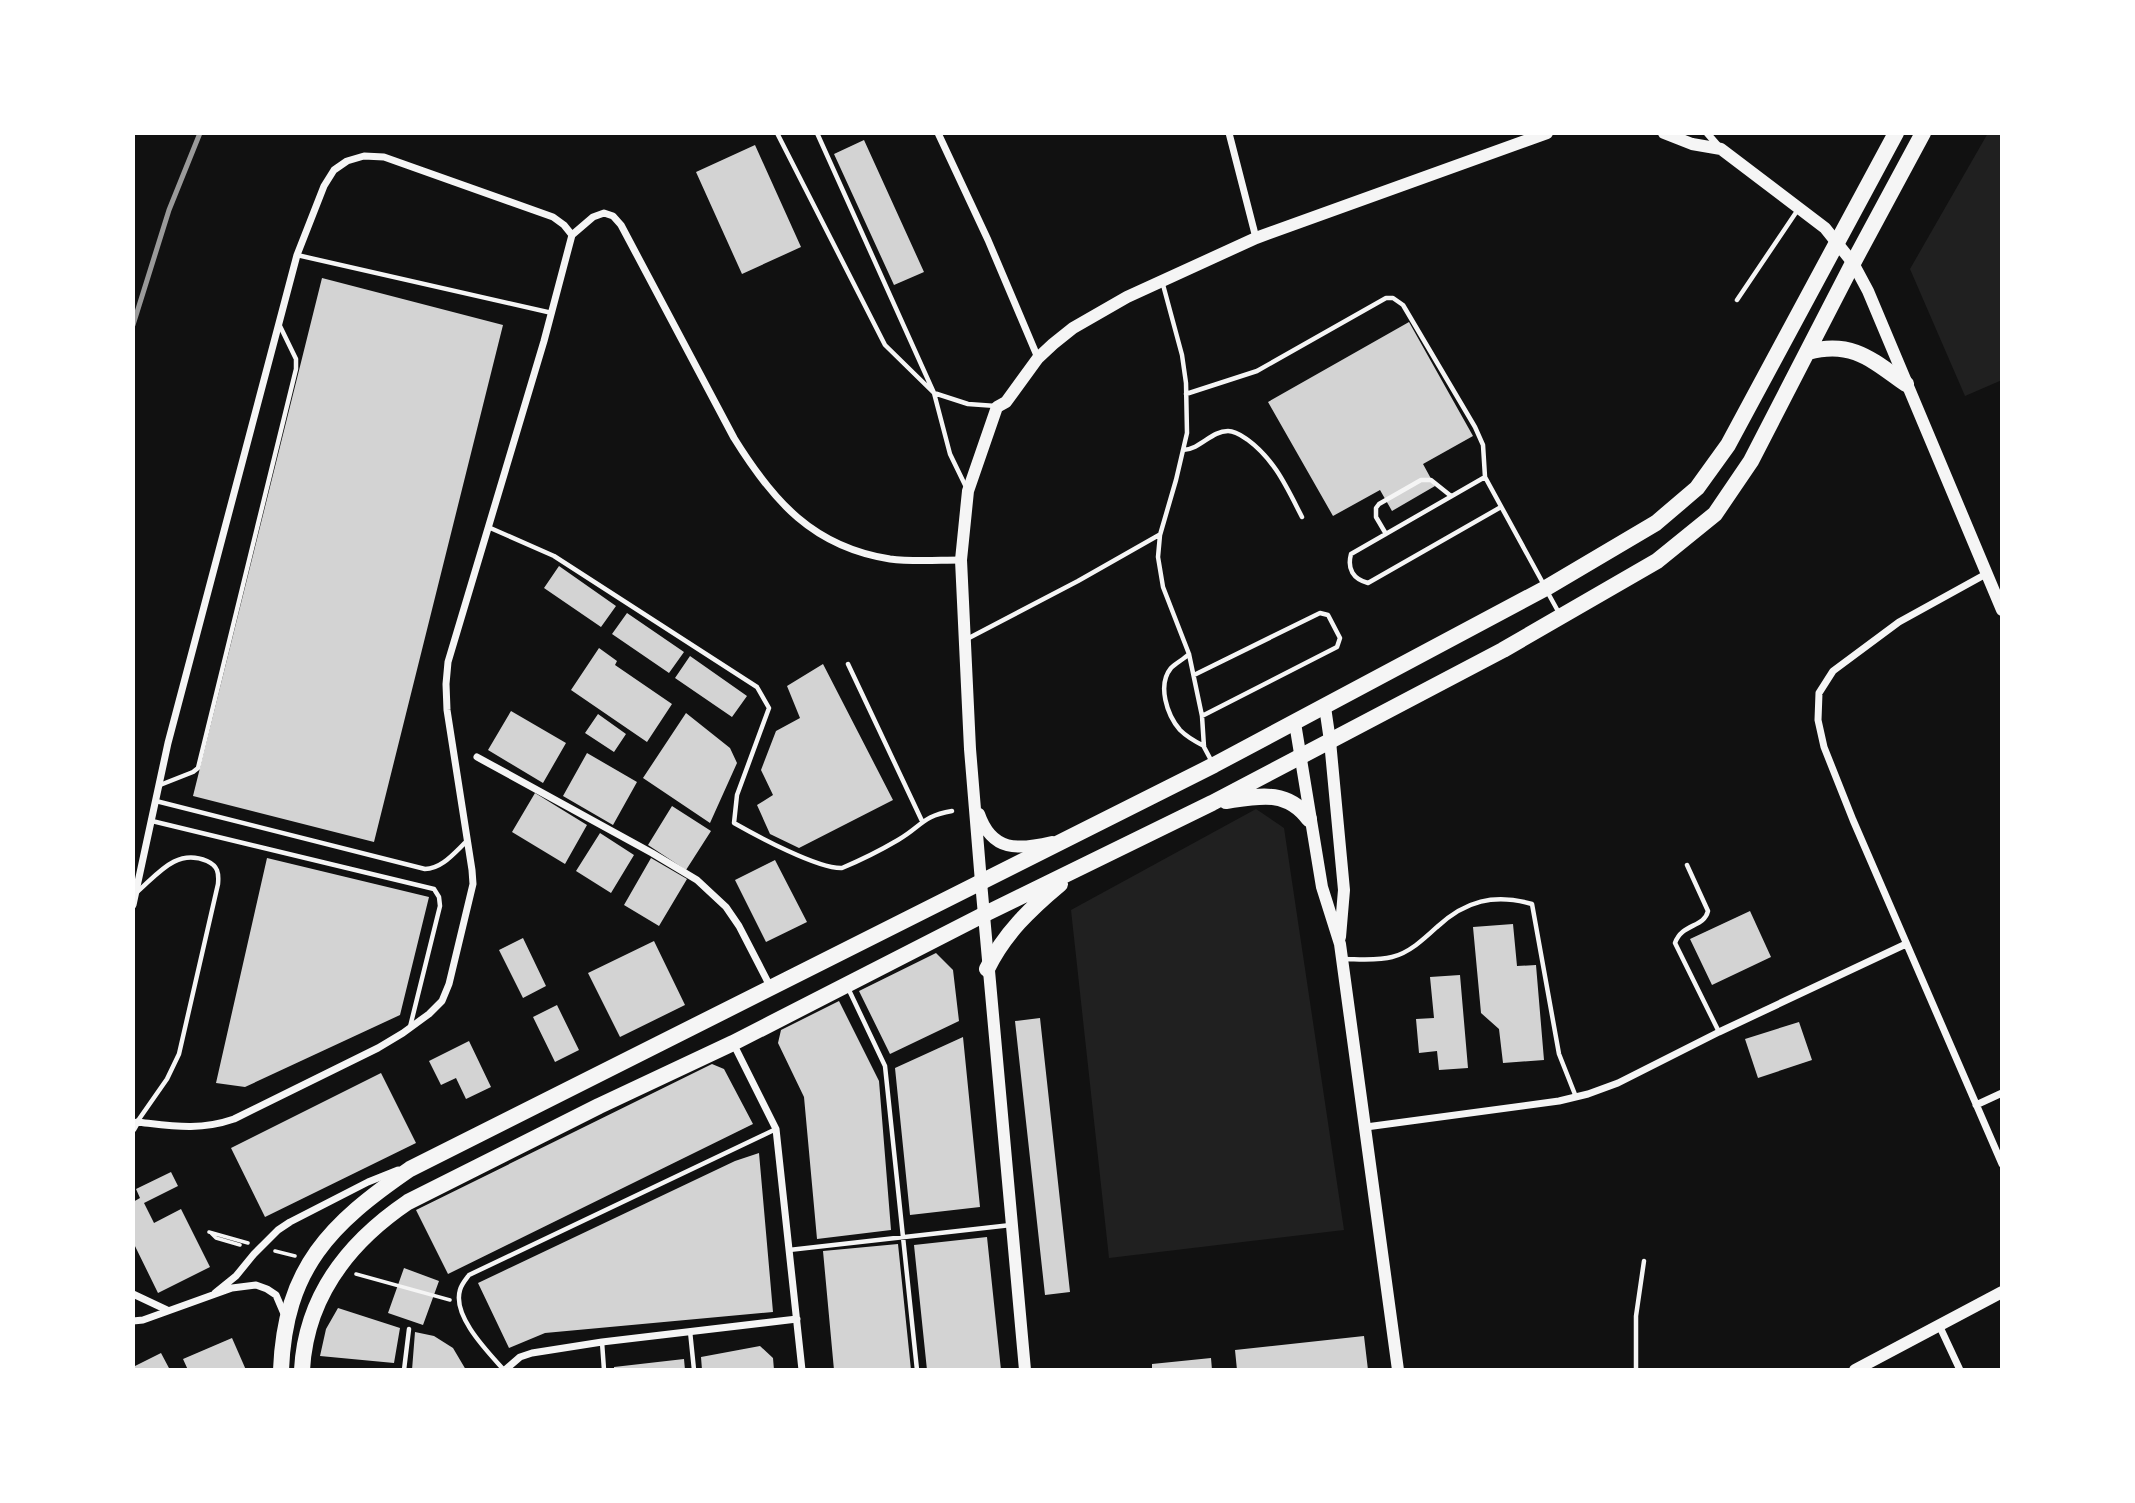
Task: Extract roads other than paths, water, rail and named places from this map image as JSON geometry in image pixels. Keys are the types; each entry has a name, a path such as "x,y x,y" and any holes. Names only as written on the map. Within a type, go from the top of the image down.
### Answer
{"highway":[{"path":"281,1370 286,1320 294,1292 307,1264 326,1240 382,1189 410,1169 1214,765 1546,588 1656,523 1697,488 1728,445 1896,133"},
{"path":"303,1370 303,1347 309,1323 323,1293 344,1259 362,1237 386,1216 408,1202 1212,803 1561,616 1657,561 1715,514 1751,461 1923,133"},
{"path":"1808,352 1829,347 1847,349 1866,357 1906,384"},
{"path":"1212,803 1242,798 1276,797 1296,803 1310,819"},
{"path":"987,969 1009,932 1044,897 1084,865"}],"street":[{"path":"938,133 988,240 1038,358"},
{"path":"1229,133 1256,239"},
{"path":"1026,1370 987,969 974,801 961,560 968,491 997,407 1006,402 1038,358 1085,320 1162,280 1256,239 1547,133"},
{"path":"1664,133 1692,144 1721,149"},
{"path":"1707,133 1721,149 1825,228 1853,263 1868,291 2002,610"},
{"path":"133,905 171,730 279,324 298,256 324,186 334,170 347,161 364,156 384,157 553,217 572,235"},
{"path":"135,1125 200,1128 234,1119 378,1048 410,1028 442,1001 449,985 473,884 447,710 448,662 572,235 593,217 604,213 613,216 621,225 734,438 755,472 778,500 818,534 846,549 892,559 961,560"},
{"path":"1986,574 1899,622 1833,671 1819,693 1818,720 1824,747 2002,1164"},
{"path":"1325,707 1344,890 1340,944"},
{"path":"1295,723 1322,887 1340,944 1398,1370"},
{"path":"477,757 697,880 726,907 772,989"},
{"path":"974,801 989,835 1004,846 1021,847 1068,838"},
{"path":"1366,1127 1559,1101 1618,1083 1719,1031 1906,944"},
{"path":"733,1043 776,1129 802,1370"},
{"path":"1976,1105 2002,1093"},
{"path":"215,1293 236,1276 278,1230 290,1222 368,1181 397,1170 410,1169"},
{"path":"133,1321 215,1293 256,1285 276,1295 286,1320"},
{"path":"1855,1370 2002,1292"},
{"path":"133,1294 167,1310"},
{"path":"505,1370 520,1357 532,1353 797,1319"},
{"path":"1939,1325 1960,1370"}],"lane":[{"path":"777,133 884,345 934,393 968,404 997,407"},
{"path":"817,133 934,393 950,454 968,491"},
{"path":"1737,300 1798,209"},
{"path":"298,256 551,313"},
{"path":"1162,280 1182,355 1187,433 1160,535 1158,557 1163,587 1189,654 1202,716 1204,747 1214,765"},
{"path":"1186,394 1257,371 1386,298 1393,298 1404,305 1475,427 1483,444 1485,477 1561,616"},
{"path":"159,786 198,768 296,369 296,359 279,324"},
{"path":"1183,450 1199,446 1216,434 1228,431 1239,434 1268,457 1302,517"},
{"path":"1485,477 1351,554 1349,563 1352,572 1358,581 1368,583 1501,507"},
{"path":"1386,534 1376,517 1376,508 1421,480 1432,480 1451,496"},
{"path":"488,527 554,556 757,687 769,708 737,795 734,823 807,858 835,868 853,863 898,840 922,821 936,814 953,811"},
{"path":"964,640 1160,535"},
{"path":"1194,675 1320,613 1328,615 1340,638 1337,647 1202,716"},
{"path":"1189,654 1172,667 1165,678 1164,694 1169,711 1180,730 1204,747"},
{"path":"848,664 922,821"},
{"path":"156,801 425,869 439,865 467,841"},
{"path":"152,821 434,889 440,906 410,1028"},
{"path":"135,893 171,862 181,857 207,861 215,865 218,871 218,884 179,1054 167,1079 135,1125"},
{"path":"1687,865 1708,911 1702,921 1683,929 1677,935 1675,943 1719,1031"},
{"path":"1342,959 1392,957 1420,942 1464,907 1481,900 1518,900 1532,904 1559,1054 1576,1097"},
{"path":"846,984 886,1066 917,1370"},
{"path":"505,1370 464,1318 459,1303 460,1289 468,1275 776,1129"},
{"path":"789,1250 1011,1225"},
{"path":"1636,1370 1636,1316 1644,1261"},
{"path":"404,1370 409,1329"},
{"path":"690,1331 694,1370"},
{"path":"602,1342 604,1370"}],"railway":[{"path":"133,325 169,210 200,133"}]}
